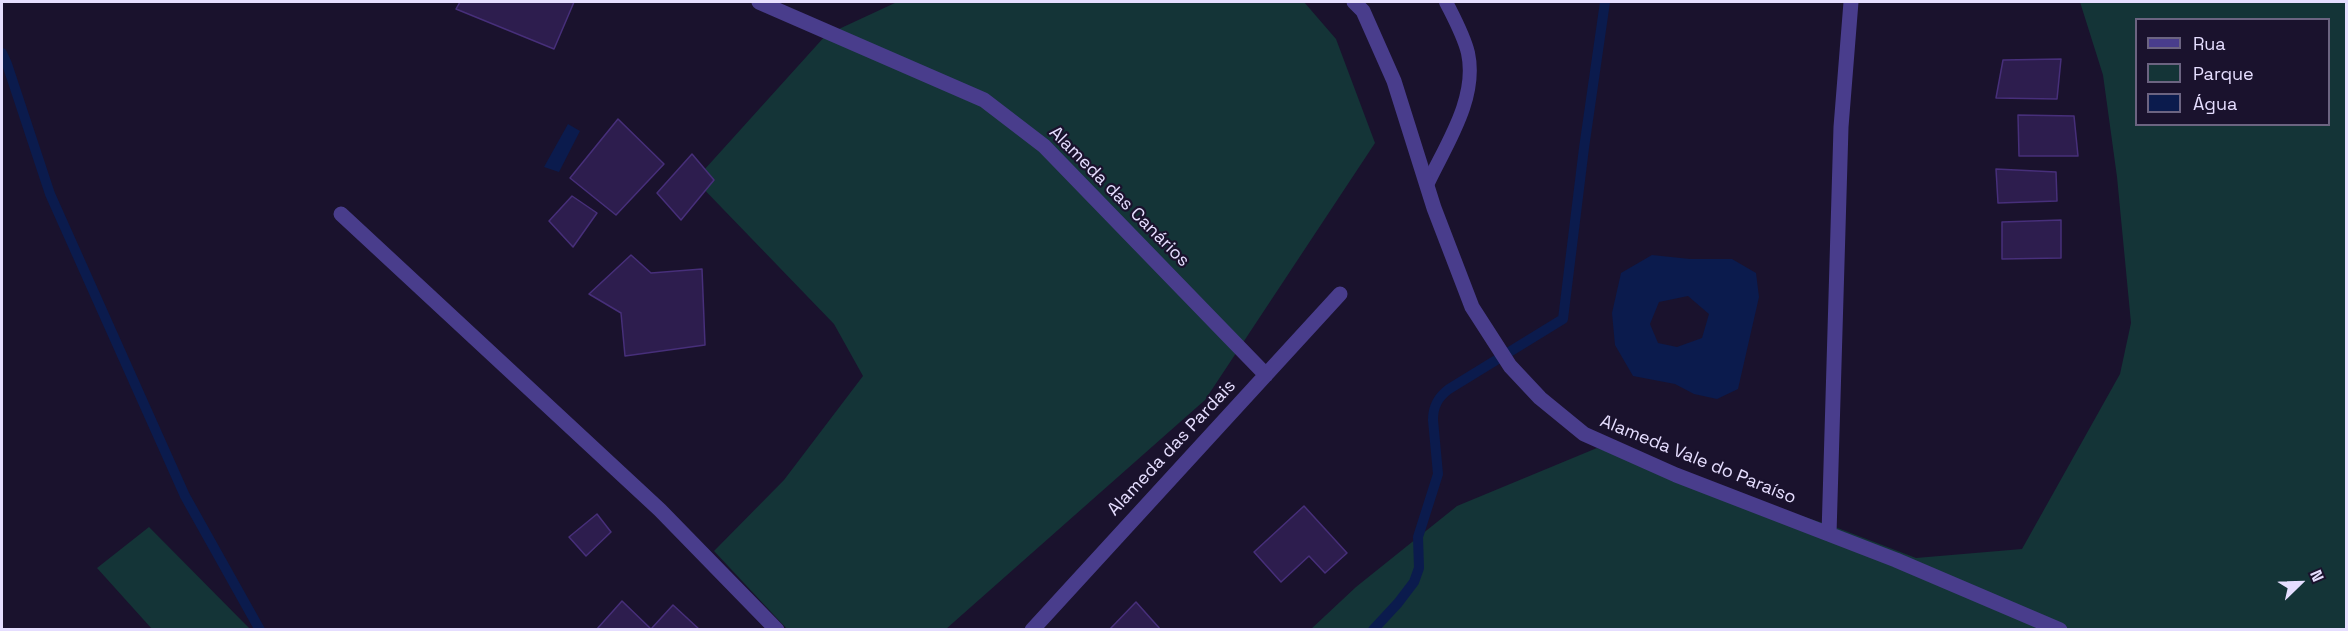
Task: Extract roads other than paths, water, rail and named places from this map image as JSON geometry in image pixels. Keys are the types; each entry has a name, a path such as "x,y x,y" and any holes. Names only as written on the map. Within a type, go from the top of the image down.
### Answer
{"street":[{"name":"Alameda das Canários","path":"759,2 984,100 1044,146 1266,375"},
{"name":"Alameda Vale do Paraíso","path":"1354,2 1363,12 1394,81 1427,186 1472,307 1510,366 1540,398 1584,434 1676,475 1896,560 2060,630"},
{"path":"1829,534 1841,127 1851,2"},
{"path":"341,214 660,510 777,630"},
{"name":"Alameda das Pardais","path":"1032,630 1340,294"}],"lane":[{"path":"1427,186 1467,93 1468,53 1446,2"}],"water":[{"path":"568,124 580,131 559,172 544,167"},
{"path":"1652,255 1690,259 1732,259 1756,273 1759,297 1738,389 1717,399 1694,394 1675,384 1633,376 1615,345 1612,313 1621,273","holes":["1688,296 1709,314 1702,338 1677,347 1658,343 1650,324 1659,302"]}],"waterway":[{"path":"1373,630 1414,582 1419,568 1418,537 1438,474 1433,420 1437,402 1449,389 1563,319 1605,2"},
{"path":"2,53 50,194 185,496 260,630"}]}
